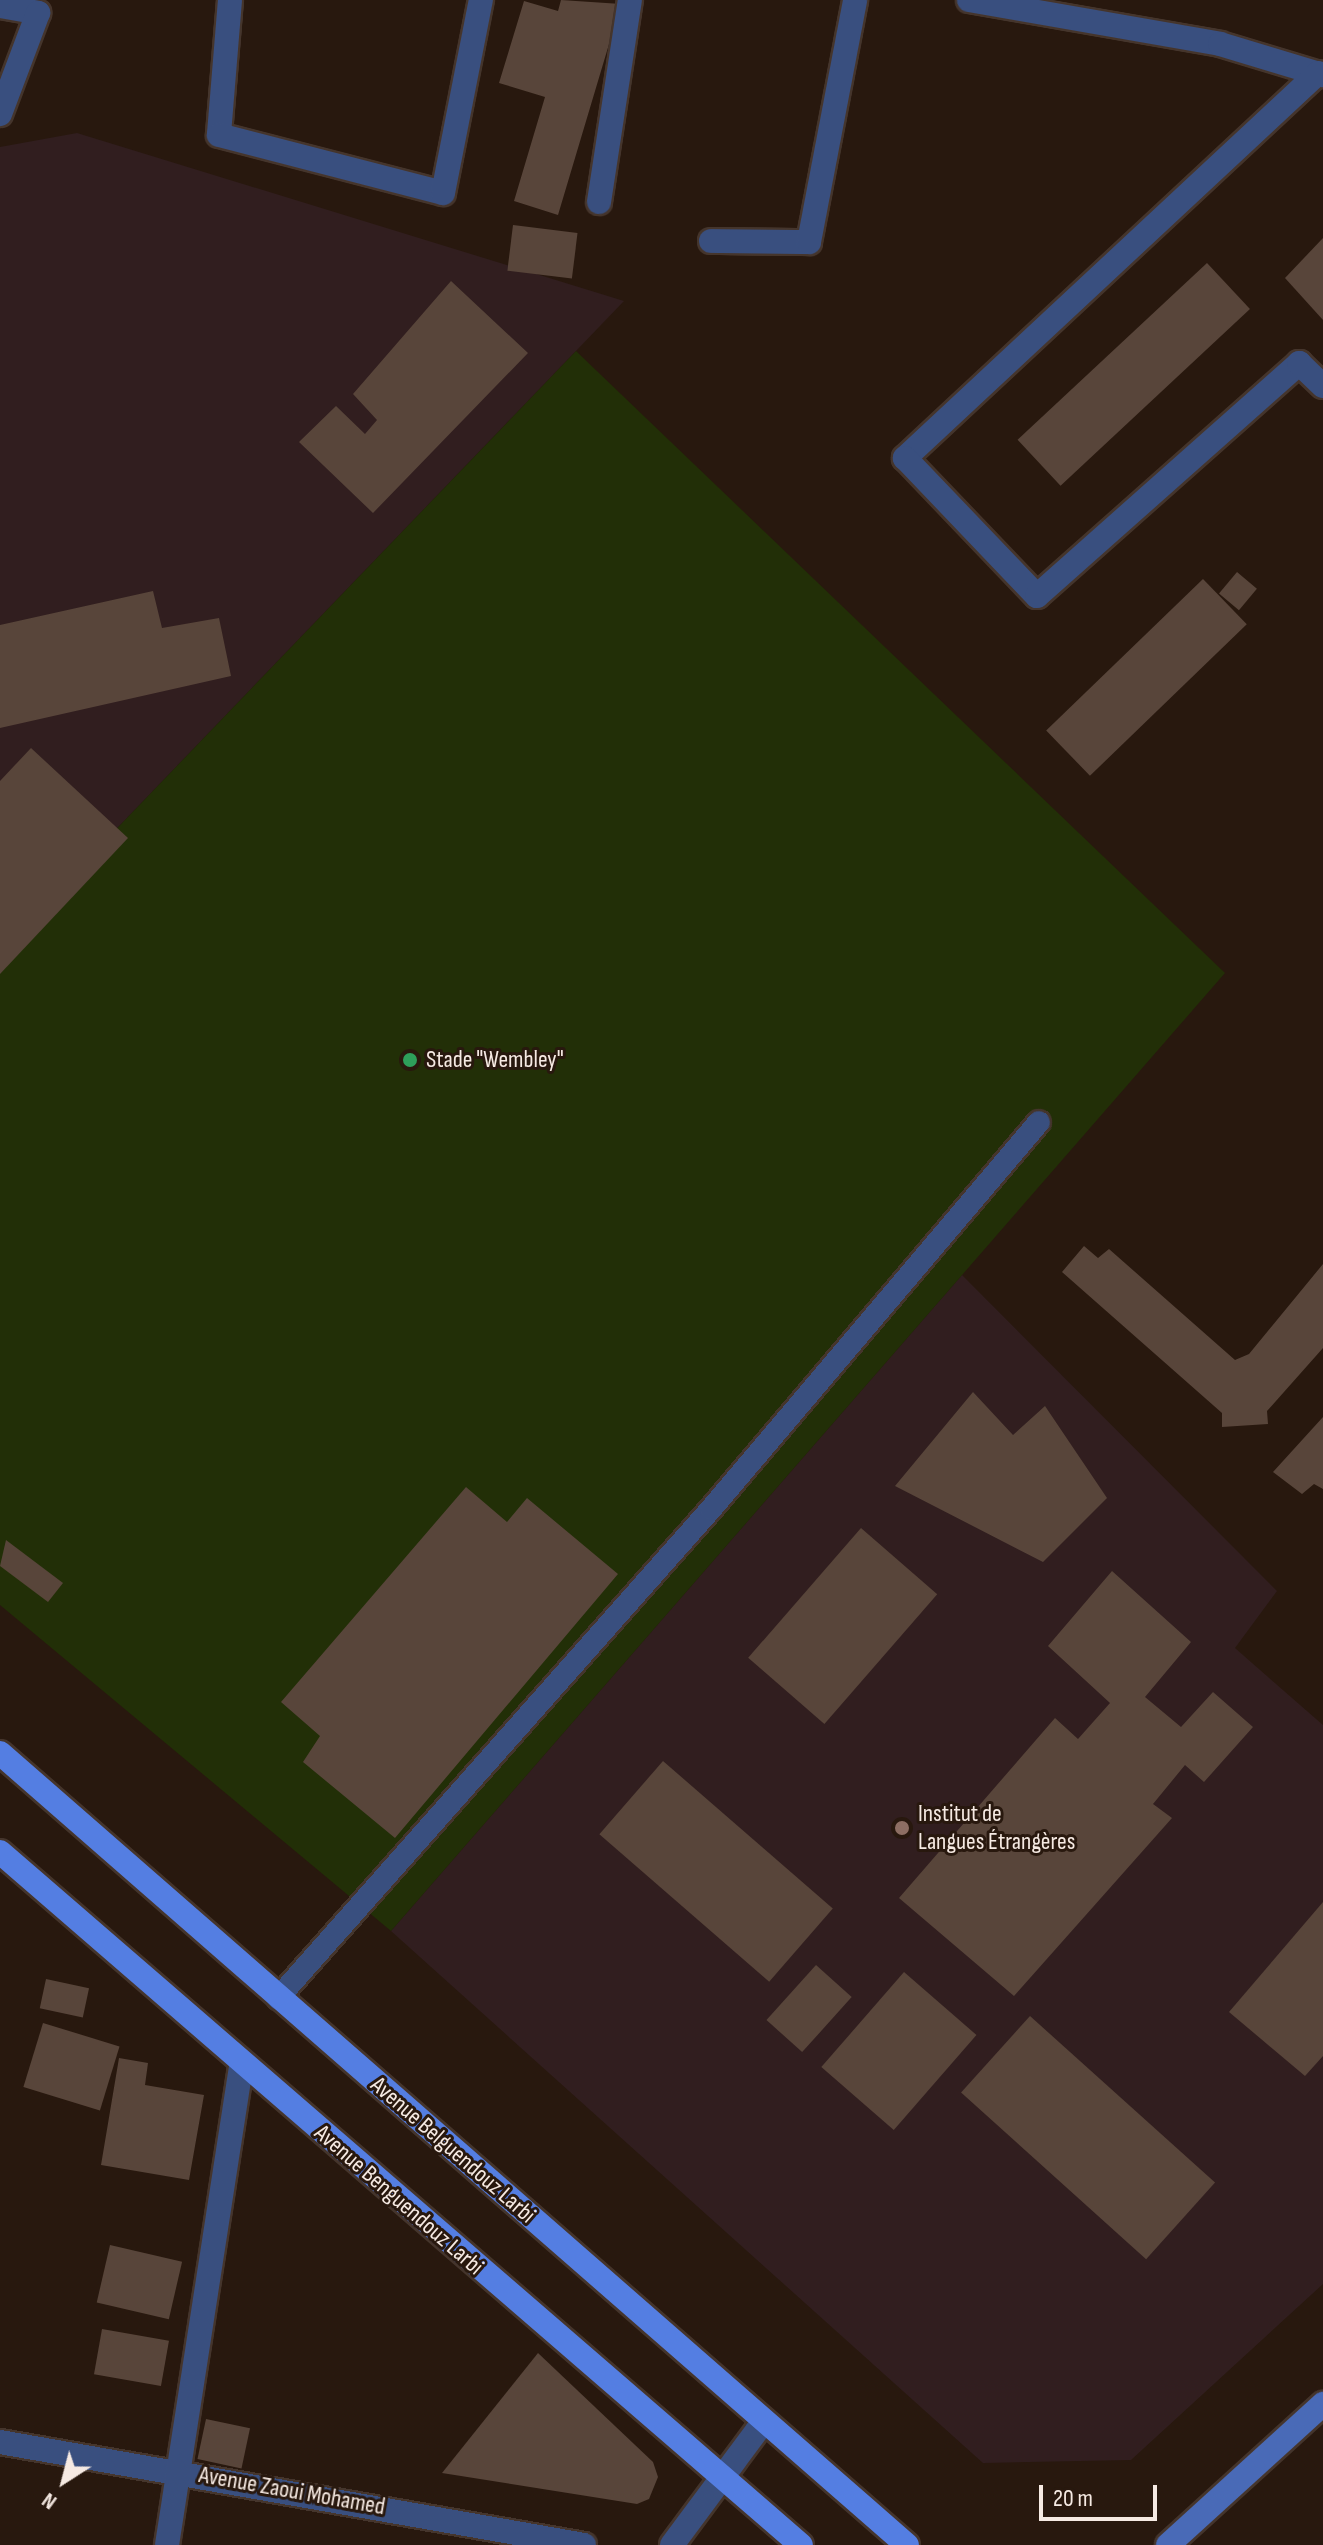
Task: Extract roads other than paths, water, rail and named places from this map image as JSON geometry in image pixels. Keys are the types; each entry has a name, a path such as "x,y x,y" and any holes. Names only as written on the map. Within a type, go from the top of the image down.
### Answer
{"main road":[{"name":"Avenue Belguendouz Larbi","path":"0,1753 907,2545"},
{"name":"Avenue Benguendouz Larbi","path":"0,1852 241,2065 801,2545"},
{"path":"1168,2545 1323,2404"}],"street":[{"path":"230,0 219,135 443,193 481,0"},
{"path":"599,202 630,0"},
{"path":"711,241 809,242 855,0"},
{"path":"969,0 1220,44 1321,74"},
{"path":"0,6 38,13 0,114"},
{"path":"1321,74 905,458 1037,596 1299,363 1323,386"},
{"path":"167,2545 241,2065"},
{"path":"672,2545 764,2421"},
{"name":"Avenue Zaoui Mohamed","path":"0,2442 179,2471 517,2538 584,2545"}],"lane":[{"path":"278,1998 701,1521 1039,1122"}],"place":[{"name":"Stade \"Wembley\"","path":"410,1060"},
{"name":"Institut de Langues Étrangères","path":"902,1828"}]}
